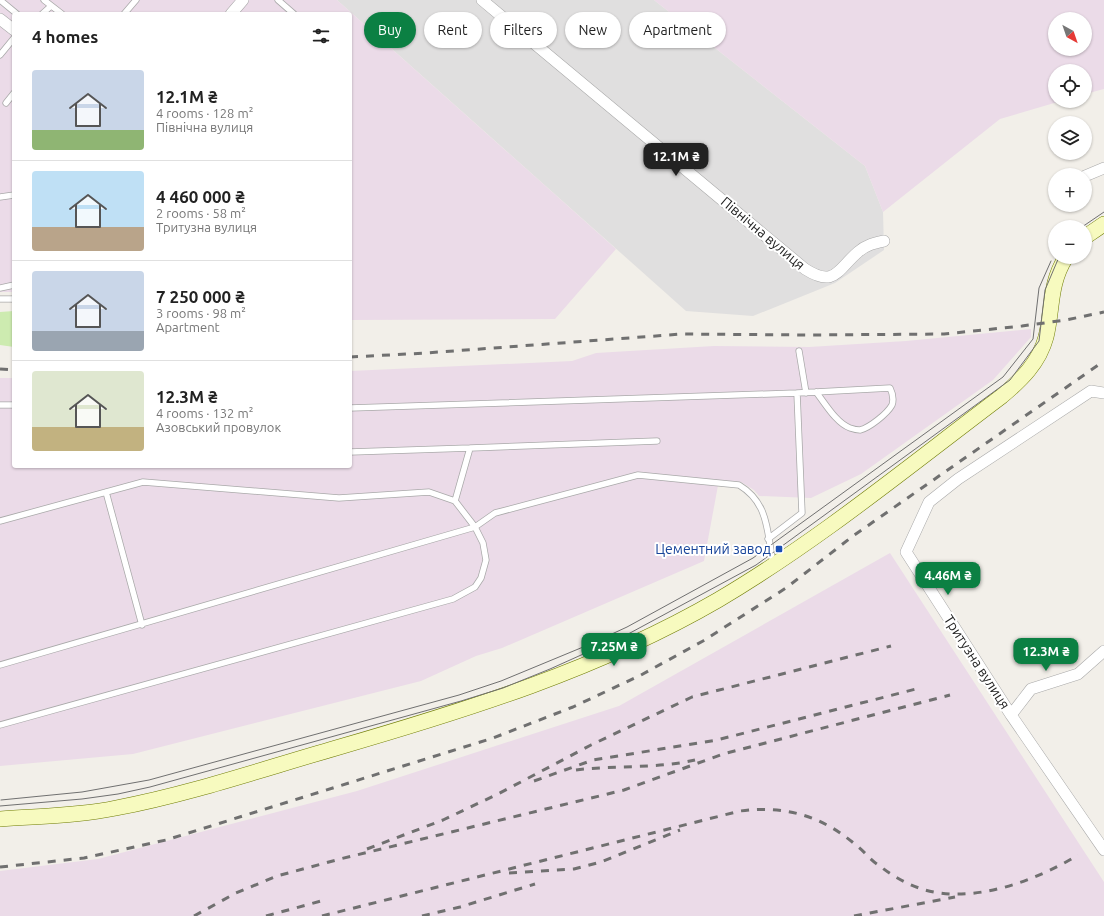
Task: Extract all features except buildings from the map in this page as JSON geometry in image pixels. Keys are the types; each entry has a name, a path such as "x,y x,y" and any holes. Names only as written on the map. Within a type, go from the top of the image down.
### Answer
{"main road":[{"path":"1092,232 1104,224"},
{"path":"0,819 114,809 145,802 423,723 492,701 567,672 664,629 716,601 773,566 996,401 1019,382 1031,367 1040,352 1046,337 1052,287 1058,269 1061,264"}],"street":[{"path":"233,12 243,0"},
{"name":"Північна вулиця","path":"482,0 805,269 816,276 826,278 835,274 858,251 868,245 884,241"},
{"path":"0,19 12,28"},
{"path":"1092,173 1104,168"},
{"name":"Тритузна вулиця","path":"1104,393 1091,391 958,478 929,502 906,552 1011,715 1104,850"},
{"path":"1011,715 1031,689 1078,674 1104,651"}],"lane":[{"path":"0,0 15,12"},
{"path":"44,0 59,12"},
{"path":"126,12 136,0"},
{"path":"278,0 292,12"},
{"path":"44,12 51,6"},
{"path":"0,55 12,40"},
{"path":"6,104 12,96"},
{"path":"0,197 12,195"},
{"path":"0,288 12,285"},
{"path":"0,299 12,299"},
{"path":"799,352 806,393"},
{"path":"352,408 806,393 816,392 890,388 893,396 892,404 888,410 870,425 860,430 850,428 841,423 816,392"},
{"path":"768,539 802,513 797,393"},
{"path":"0,405 12,405"},
{"path":"352,452 656,441"},
{"path":"455,501 470,448"},
{"path":"0,666 475,527 496,514 638,475 739,485 754,496 764,514 773,566"},
{"path":"0,521 143,482 339,498 429,492 455,501 475,527 483,543 486,560 475,587 452,599 0,725"},
{"path":"106,492 142,625"}],"shaded area":[{"path":"3,0 337,0 350,12 12,12 12,292 0,292 0,3"},
{"path":"337,0 654,0 669,12 629,12 629,48 715,48 865,166 883,212 884,250 835,283 753,316 686,311 391,48 416,48 416,12 364,12 364,24"},
{"path":"654,0 1104,0 1104,89 1092,92 1092,64 1048,64 1048,105 1000,119 883,212 865,166 715,48 726,48 726,12 669,12"},
{"path":"352,13 364,24 364,48 391,48 616,249 555,319 352,320"},
{"path":"1031,329 1031,337 993,380 861,474 811,498 759,496 754,490 741,482 719,480 704,561 502,648 476,656 421,681 133,754 0,766 0,378 12,378 12,468 352,468 352,371 572,361 596,353 714,346 809,347 906,341"},
{"path":"890,553 1104,882 1104,916 0,916 0,871 98,859 357,791 619,706"}],"green space":[{"path":"12,311 12,347 0,345 0,312"}],"tram line":[{"path":"1092,220 1104,212"},
{"path":"1,800 82,792 149,780 459,695 501,681 627,627 753,558 1003,377 1033,339 1039,288 1050,264"},
{"path":"0,806 82,799 118,794 150,787 503,688 550,669 630,633 756,565 1010,380 1039,341 1045,290 1056,264"}],"railway":[{"path":"352,357 426,353 682,334 944,334 1066,320 1104,312"},
{"path":"0,867 84,858 166,840 493,738 573,707 641,675 703,641 786,588 853,536 1104,361"},
{"path":"0,369 12,370"},
{"path":"367,849 443,820 498,794 591,745 692,697 891,646"},
{"path":"534,781 593,760 717,740 916,689"},
{"path":"194,916 236,893 277,876 340,859 624,790 723,754 950,695"},
{"path":"576,770 665,765 695,760"},
{"path":"322,916 740,811 772,810 803,815 817,820 844,836 893,876 919,888 938,893 959,894 1002,888 1042,874 1078,855"},
{"path":"509,873 574,869 601,862 680,830"},
{"path":"422,916 460,907 535,884"},
{"path":"854,916 955,897"},
{"path":"266,916 321,901"}],"place":[{"name":"Цементний завод","path":"779,549"}]}
